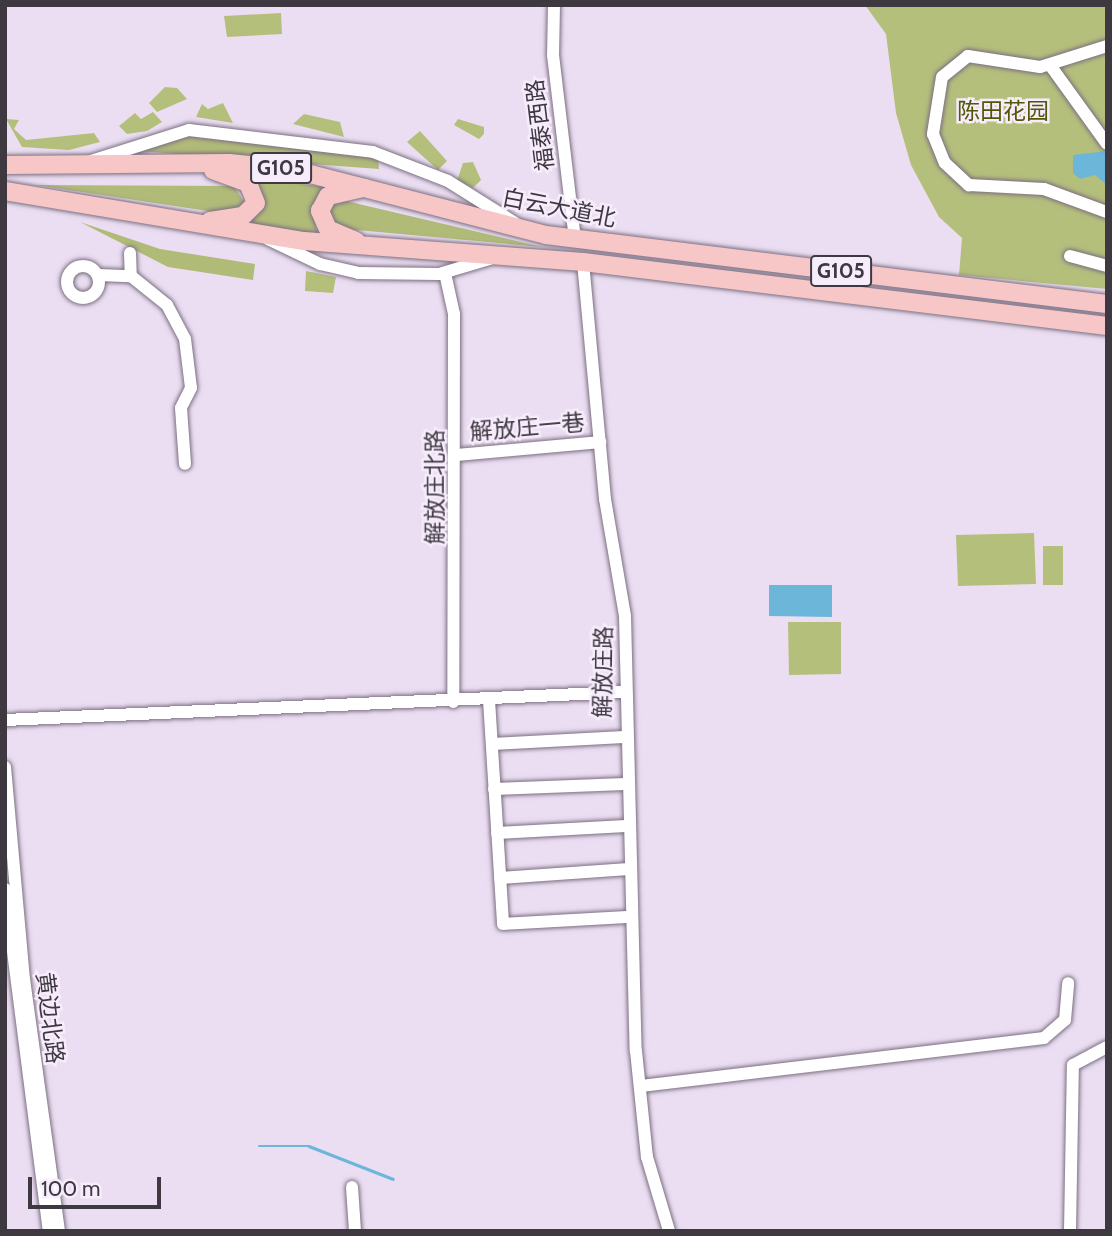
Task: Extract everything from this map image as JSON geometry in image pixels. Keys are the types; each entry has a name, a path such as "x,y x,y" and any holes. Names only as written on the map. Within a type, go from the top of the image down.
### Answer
{"highway":[{"name":"白云大道北","path":"5,165 70,169 183,165 291,169 378,187 527,230 575,239 1107,304"},
{"path":"183,165 236,176 256,198 243,216 193,223"},
{"path":"372,247 328,229 320,211 335,193 378,187"},
{"name":"白云大道北","path":"5,191 259,234 372,247 501,254 583,262 1107,326"}],"street":[{"name":"福泰西路","path":"554,5 553,55 575,239"},
{"path":"1107,46 1049,65 968,56 942,77 933,116 937,150 969,185 1044,189 1107,212"},
{"path":"1049,65 1083,105 1104,144"},
{"path":"70,169 189,130 373,152 448,181 527,230"},
{"path":"259,234 344,271 445,273 501,254"},
{"path":"130,253 131,276"},
{"path":"1070,256 1107,265"},
{"name":"解放庄路","path":"583,262 600,442 623,590 626,825 647,1157 668,1231"},
{"name":"解放庄北路","path":"445,273 454,305 457,454 453,702"},
{"path":"99,275 131,276 167,305 185,339 191,388 181,408 185,464"},
{"name":"解放庄一巷","path":"457,454 600,442"},
{"path":"5,720 453,702 625,692"},
{"path":"489,700 503,924 630,917"},
{"path":"492,744 624,737"},
{"name":"黄边北路","path":"5,767 24,979 59,1231"},
{"path":"494,789 625,784"},
{"path":"497,833 626,825"},
{"path":"500,878 629,869"},
{"name":"黄边北路","path":"5,889 49,1231"},
{"path":"641,1086 1044,1038 1065,1020 1068,983"},
{"path":"1070,1231 1073,1065 1107,1047"},
{"path":"352,1187 355,1231"}],"green space":[{"name":"陈田花园","path":"865,5 1107,5 1107,289 959,275 962,238 939,217 911,165 896,113 886,34"},
{"path":"281,13 282,34 227,37 224,16"},
{"path":"165,87 177,88 187,99 157,112 149,103"},
{"path":"223,103 233,123 196,117 202,104 208,109"},
{"path":"153,112 162,122 147,131 127,134 119,126 135,113 141,119"},
{"path":"304,114 340,122 344,137 293,124"},
{"path":"6,119 19,120 14,129 26,140 94,133 100,142 69,150 22,147"},
{"path":"458,119 484,127 484,134 479,139 454,125"},
{"path":"420,131 447,161 438,170 407,142"},
{"path":"188,136 378,158 379,169 139,151"},
{"path":"473,162 481,180 473,188 457,181 463,163"},
{"path":"249,177 326,187 312,208 318,236 241,222 249,221"},
{"path":"36,185 234,186 245,204 221,213"},
{"path":"346,201 542,247 346,229 329,220 330,206"},
{"path":"80,222 160,249 255,264 253,280 168,267"},
{"path":"306,271 336,277 333,293 305,291"},
{"path":"1034,533 1036,584 958,586 956,535"},
{"path":"1043,546 1063,546 1063,585 1043,585"},
{"path":"788,622 841,622 841,674 789,675"}],"water":[{"path":"1107,151 1107,185 1095,175 1080,179 1073,173 1073,155"},
{"path":"769,585 832,585 832,617 769,616"}],"waterway":[{"path":"259,1146 309,1146 393,1179"}]}
